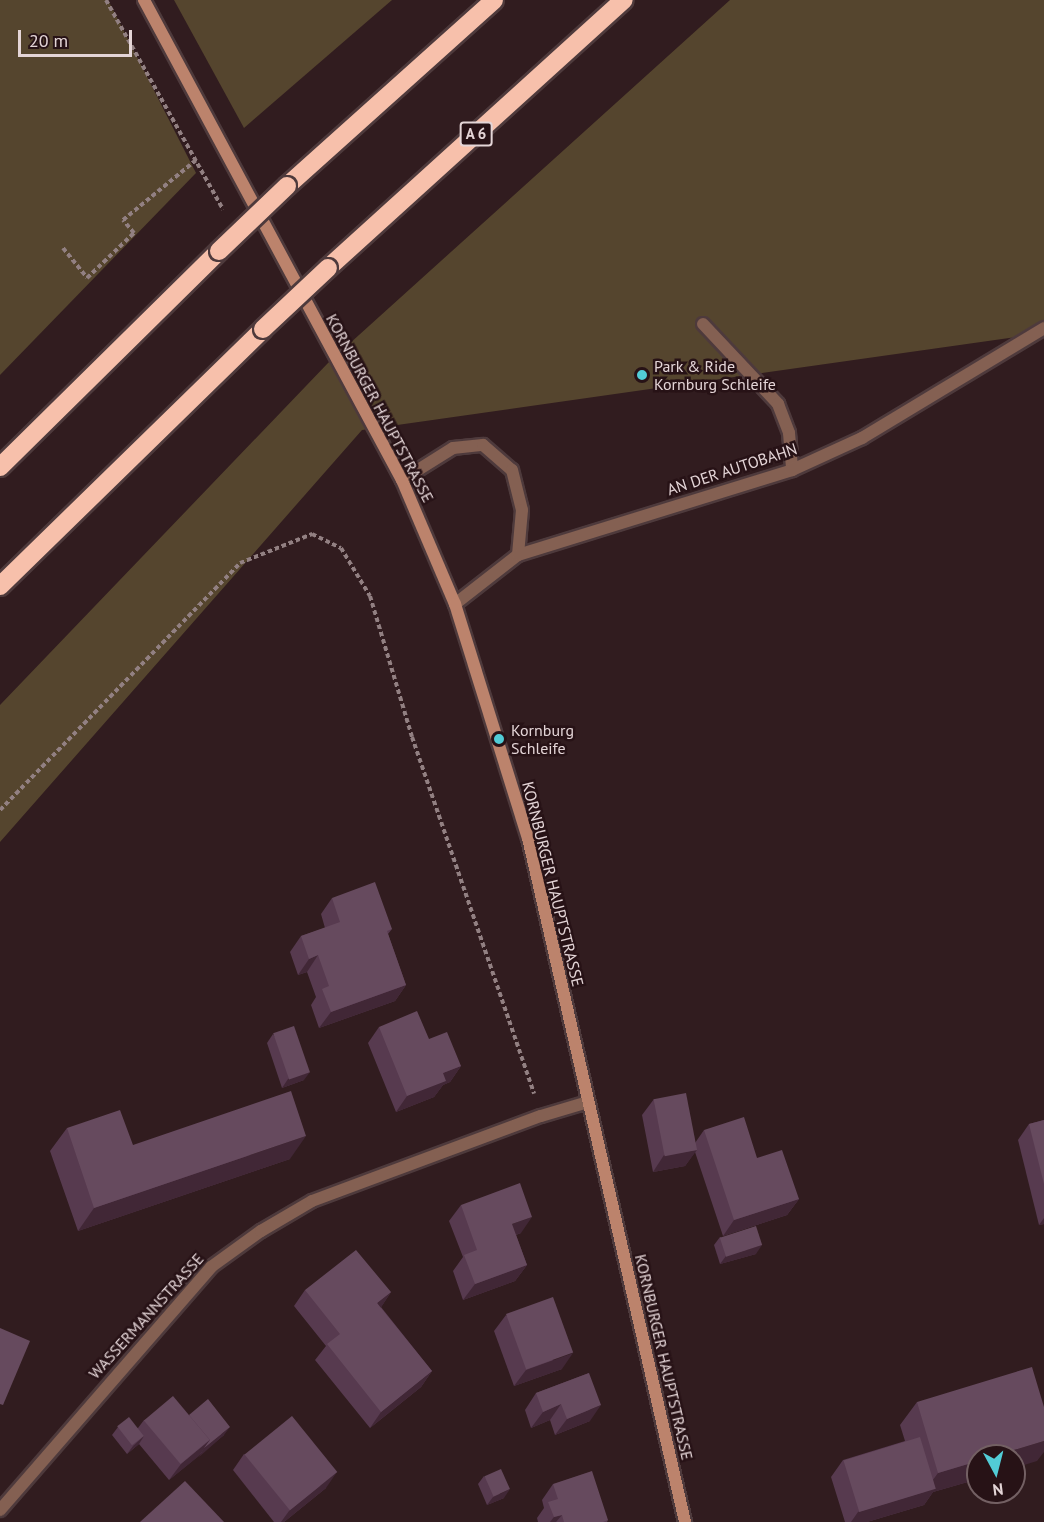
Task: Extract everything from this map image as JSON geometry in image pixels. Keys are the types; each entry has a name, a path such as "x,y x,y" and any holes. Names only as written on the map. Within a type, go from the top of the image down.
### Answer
{"highway":[{"path":"0,467 287,186 494,0"},
{"name":"A 6","path":"0,586 263,329 624,0"}],"main road":[{"name":"KORNBURGER HAUPTSTRASSE","path":"144,0 402,480 455,604 528,838 684,1522"}],"street":[{"path":"703,324 778,404 789,433 792,470"},
{"name":"AN DER AUTOBAHN","path":"455,604 518,555 792,470 862,438 1044,328"},
{"path":"402,480 453,448 483,446 512,470 522,510 518,555"},
{"name":"WASSERMANNSTRASSE","path":"0,1510 211,1267 312,1201 541,1116 588,1102"}],"path":[{"path":"63,248 87,278 134,233 123,220 196,160"},
{"path":"0,810 240,563 312,534 341,548 370,596 412,737 541,1116"}],"shaded area":[{"path":"0,0 108,0 196,173 0,375"},
{"path":"174,0 392,0 244,128"},
{"path":"730,0 1044,0 1044,333 362,430 0,842 0,705 328,363"}],"building":[{"path":"375,882 392,929 387,931 406,985 331,1012 322,989 329,986 318,955 309,959 301,936 340,922 332,898"},
{"path":"417,1011 429,1039 447,1032 461,1066 443,1073 446,1081 407,1096 379,1027"},
{"path":"294,1026 310,1072 289,1079 273,1033"},
{"path":"291,1091 306,1136 94,1208 67,1128 120,1110 133,1145"},
{"path":"686,1093 697,1150 665,1156 654,1099"},
{"path":"744,1117 757,1158 782,1150 799,1199 734,1220 704,1130"},
{"path":"1044,1120 1044,1184 1029,1124"},
{"path":"520,1183 532,1217 512,1224 527,1265 475,1284 464,1255 477,1250 461,1205"},
{"path":"756,1226 762,1245 726,1257 720,1238"},
{"path":"356,1250 391,1292 377,1303 432,1371 381,1412 327,1344 340,1334 305,1290"},
{"path":"553,1297 573,1352 526,1370 506,1314"},
{"path":"0,1328 30,1341 3,1405 0,1404"},
{"path":"1032,1367 1044,1407 1044,1441 1026,1446 1026,1444 966,1444 966,1465 938,1473 917,1402"},
{"path":"589,1373 601,1405 567,1419 561,1404 543,1412 536,1393"},
{"path":"173,1396 210,1440 181,1464 144,1420"},
{"path":"208,1399 230,1427 204,1448 210,1440 189,1415"},
{"path":"292,1416 337,1472 290,1510 245,1454"},
{"path":"129,1417 144,1436 132,1445 117,1426"},
{"path":"920,1437 936,1489 859,1512 843,1460"},
{"path":"501,1469 510,1489 494,1496 485,1476"},
{"path":"592,1471 608,1520 564,1522 562,1515 554,1517 548,1502 558,1499 553,1484"},
{"path":"185,1481 224,1522 140,1522"}],"place":[{"name":"Park & Ride Kornburg Schleife","path":"642,375"},
{"name":"Kornburg Schleife","path":"499,739"}]}
